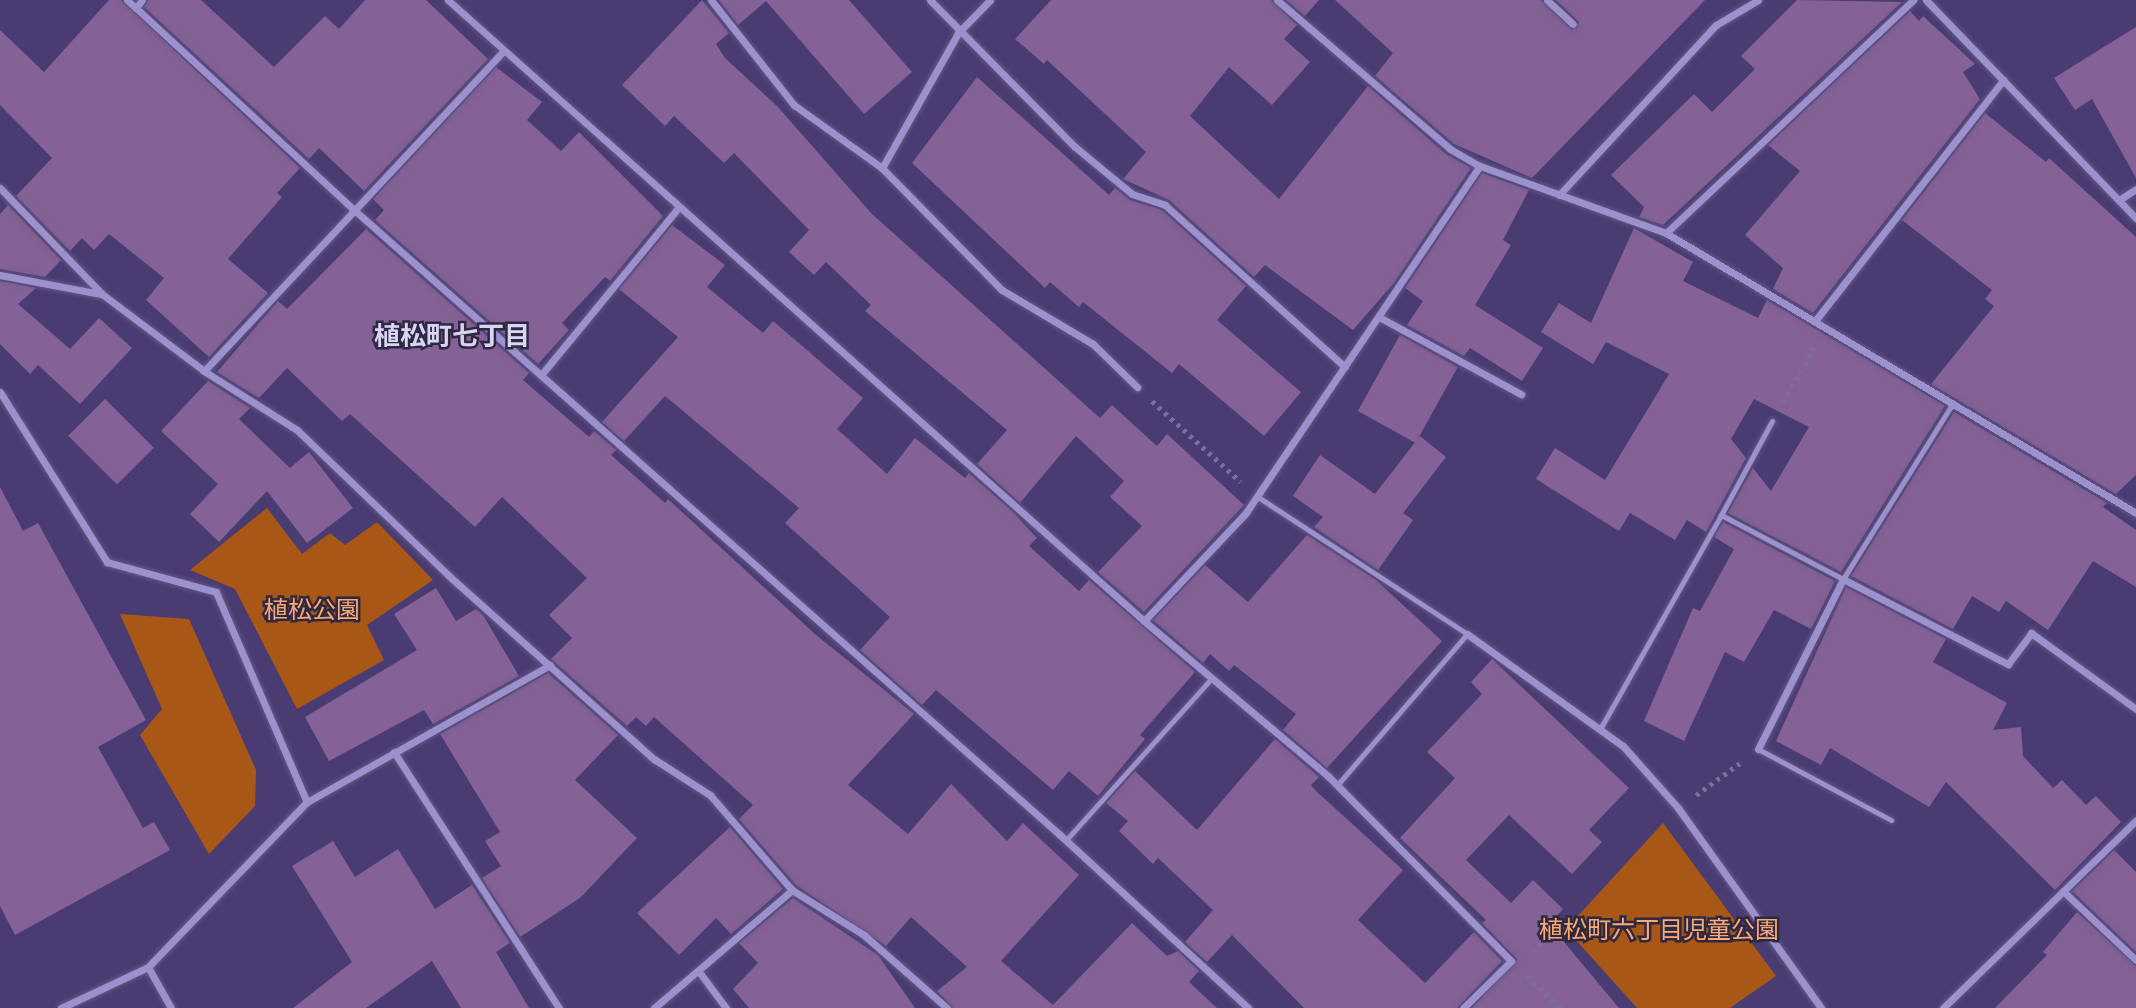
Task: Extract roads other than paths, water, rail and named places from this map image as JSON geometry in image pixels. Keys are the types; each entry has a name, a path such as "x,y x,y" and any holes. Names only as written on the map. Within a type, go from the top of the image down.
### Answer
{"street":[{"path":"127,0 352,208 1066,840 1248,1008"},
{"path":"136,8 142,0"},
{"path":"448,0 1144,621 1337,785 1511,961 1464,1008"},
{"path":"710,0 794,105 882,168 1002,290 1093,344 1138,387"},
{"path":"930,0 958,33 1074,146 1132,194 1165,205 1345,367"},
{"path":"882,168 958,33 990,0"},
{"path":"1277,0 1450,149 1480,166 1666,233 1954,402 2136,513"},
{"path":"1547,0 1573,24"},
{"path":"1559,195 1716,25 1758,0"},
{"path":"1666,233 1913,0"},
{"path":"1926,0 2136,218"},
{"path":"204,371 352,208 503,51"},
{"path":"1815,321 2003,80"},
{"path":"1144,621 1258,497 1480,166"},
{"path":"0,188 102,294 204,371 297,430 654,759 710,795 792,890 864,935 947,1008"},
{"path":"2119,200 2136,189"},
{"path":"541,375 678,207"},
{"path":"0,275 102,294"},
{"path":"1379,317 1521,394"},
{"path":"0,392 107,562 216,592 307,802"},
{"path":"1758,749 1843,579 2008,664 2031,633 2136,709"},
{"path":"1467,634 1623,746 1678,808 1821,1008"},
{"path":"61,1008 148,967 307,802 550,665"},
{"path":"394,752 559,1008"},
{"path":"1943,1008 2136,820"},
{"path":"654,1008 700,973 792,890"},
{"path":"2063,891 2136,960"},
{"path":"148,967 171,1008"},
{"path":"700,973 726,1008"}],"lane":[{"path":"1721,514 1843,579 1954,402"},
{"path":"1600,729 1772,421"},
{"path":"1258,497 1467,634 1337,785"},
{"path":"1066,840 1212,678"},
{"path":"1758,749 1891,820"}],"district":[{"name":"植松町七丁目","path":"452,337"}],"park label":[{"name":"植松公園","path":"312,611"},
{"name":"植松町六丁目児童公園","path":"1659,931"}]}
